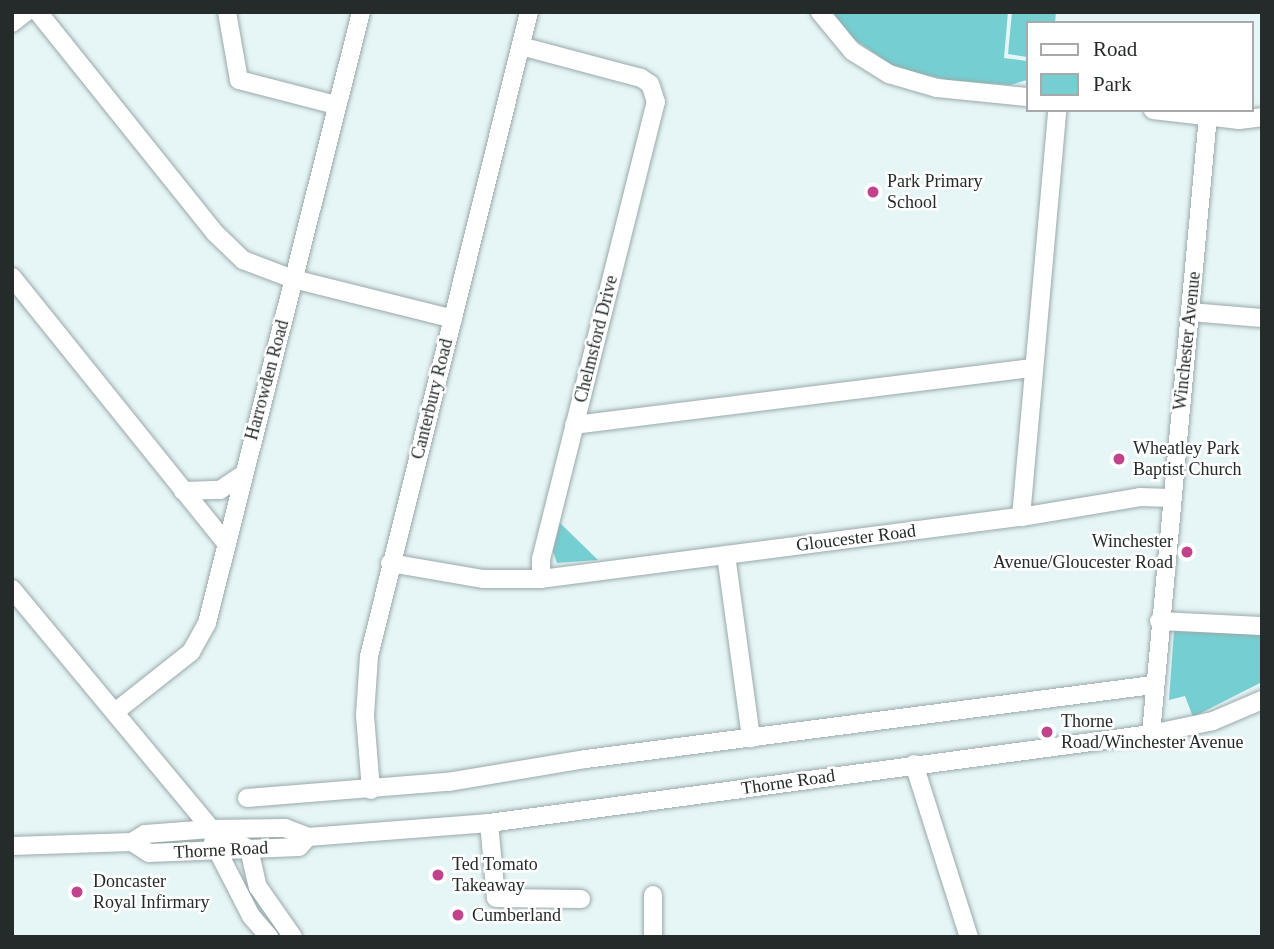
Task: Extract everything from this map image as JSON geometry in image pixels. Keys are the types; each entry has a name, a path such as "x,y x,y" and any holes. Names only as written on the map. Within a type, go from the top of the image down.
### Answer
{"street":[{"path":"12,23 26,12"},
{"path":"38,12 229,249 258,268 293,279 453,319"},
{"path":"227,12 239,80 337,104"},
{"name":"Harrowden Road","path":"115,712 196,644 207,623 360,12"},
{"name":"Canterbury Road","path":"371,790 366,685 390,563 530,12"},
{"path":"820,12 852,51 889,74 937,88 1026,97"},
{"name":"Chelmsford Drive","path":"521,46 641,78 654,93 541,559 541,579"},
{"path":"1021,517 1057,112"},
{"path":"1171,112 1262,117"},
{"name":"Winchester Avenue","path":"1151,734 1153,685 1208,116"},
{"path":"12,278 226,542"},
{"path":"1190,312 1262,318"},
{"path":"574,425 1033,368"},
{"path":"184,491 220,490 242,475"},
{"name":"Gloucester Road","path":"541,579 1021,517 1140,497 1171,498"},
{"path":"726,555 751,738"},
{"path":"390,563 484,579 541,579"},
{"path":"12,589 211,829 249,849 258,887 293,937"},
{"path":"1159,621 1262,626"},
{"path":"247,798 371,790 1153,685"},
{"name":"Thorne Road","path":"12,846 132,842 145,834 211,829 285,828 308,837 489,823 1151,734 1213,721 1262,701"},
{"path":"915,764 969,937"},
{"path":"489,823 496,898 581,899"},
{"path":"211,829 214,850 255,923 269,937"},
{"name":"Thorne Road","path":"132,842 149,853 299,847 308,837"},
{"path":"653,895 653,937"}],"green space":[{"path":"830,12 1008,12 1004,58 1026,61 1026,80 1010,85 948,80 896,68 848,35"},
{"path":"1012,12 1056,12 1055,21 1026,21 1026,57 1008,54"},
{"path":"560,523 598,560 557,563 553,551"},
{"path":"1174,631 1262,632 1262,682 1193,717 1185,696 1169,700"}],"place":[{"name":"Park Primary School","path":"873,192"},
{"name":"Wheatley Park Baptist Church","path":"1119,459"},
{"name":"Winchester Avenue/Gloucester Road","path":"1187,552"},
{"name":"Thorne Road/Winchester Avenue","path":"1047,732"},
{"name":"Ted Tomato Takeaway","path":"438,875"},
{"name":"Doncaster Royal Infirmary","path":"77,892"},
{"name":"Cumberland","path":"458,915"}]}
